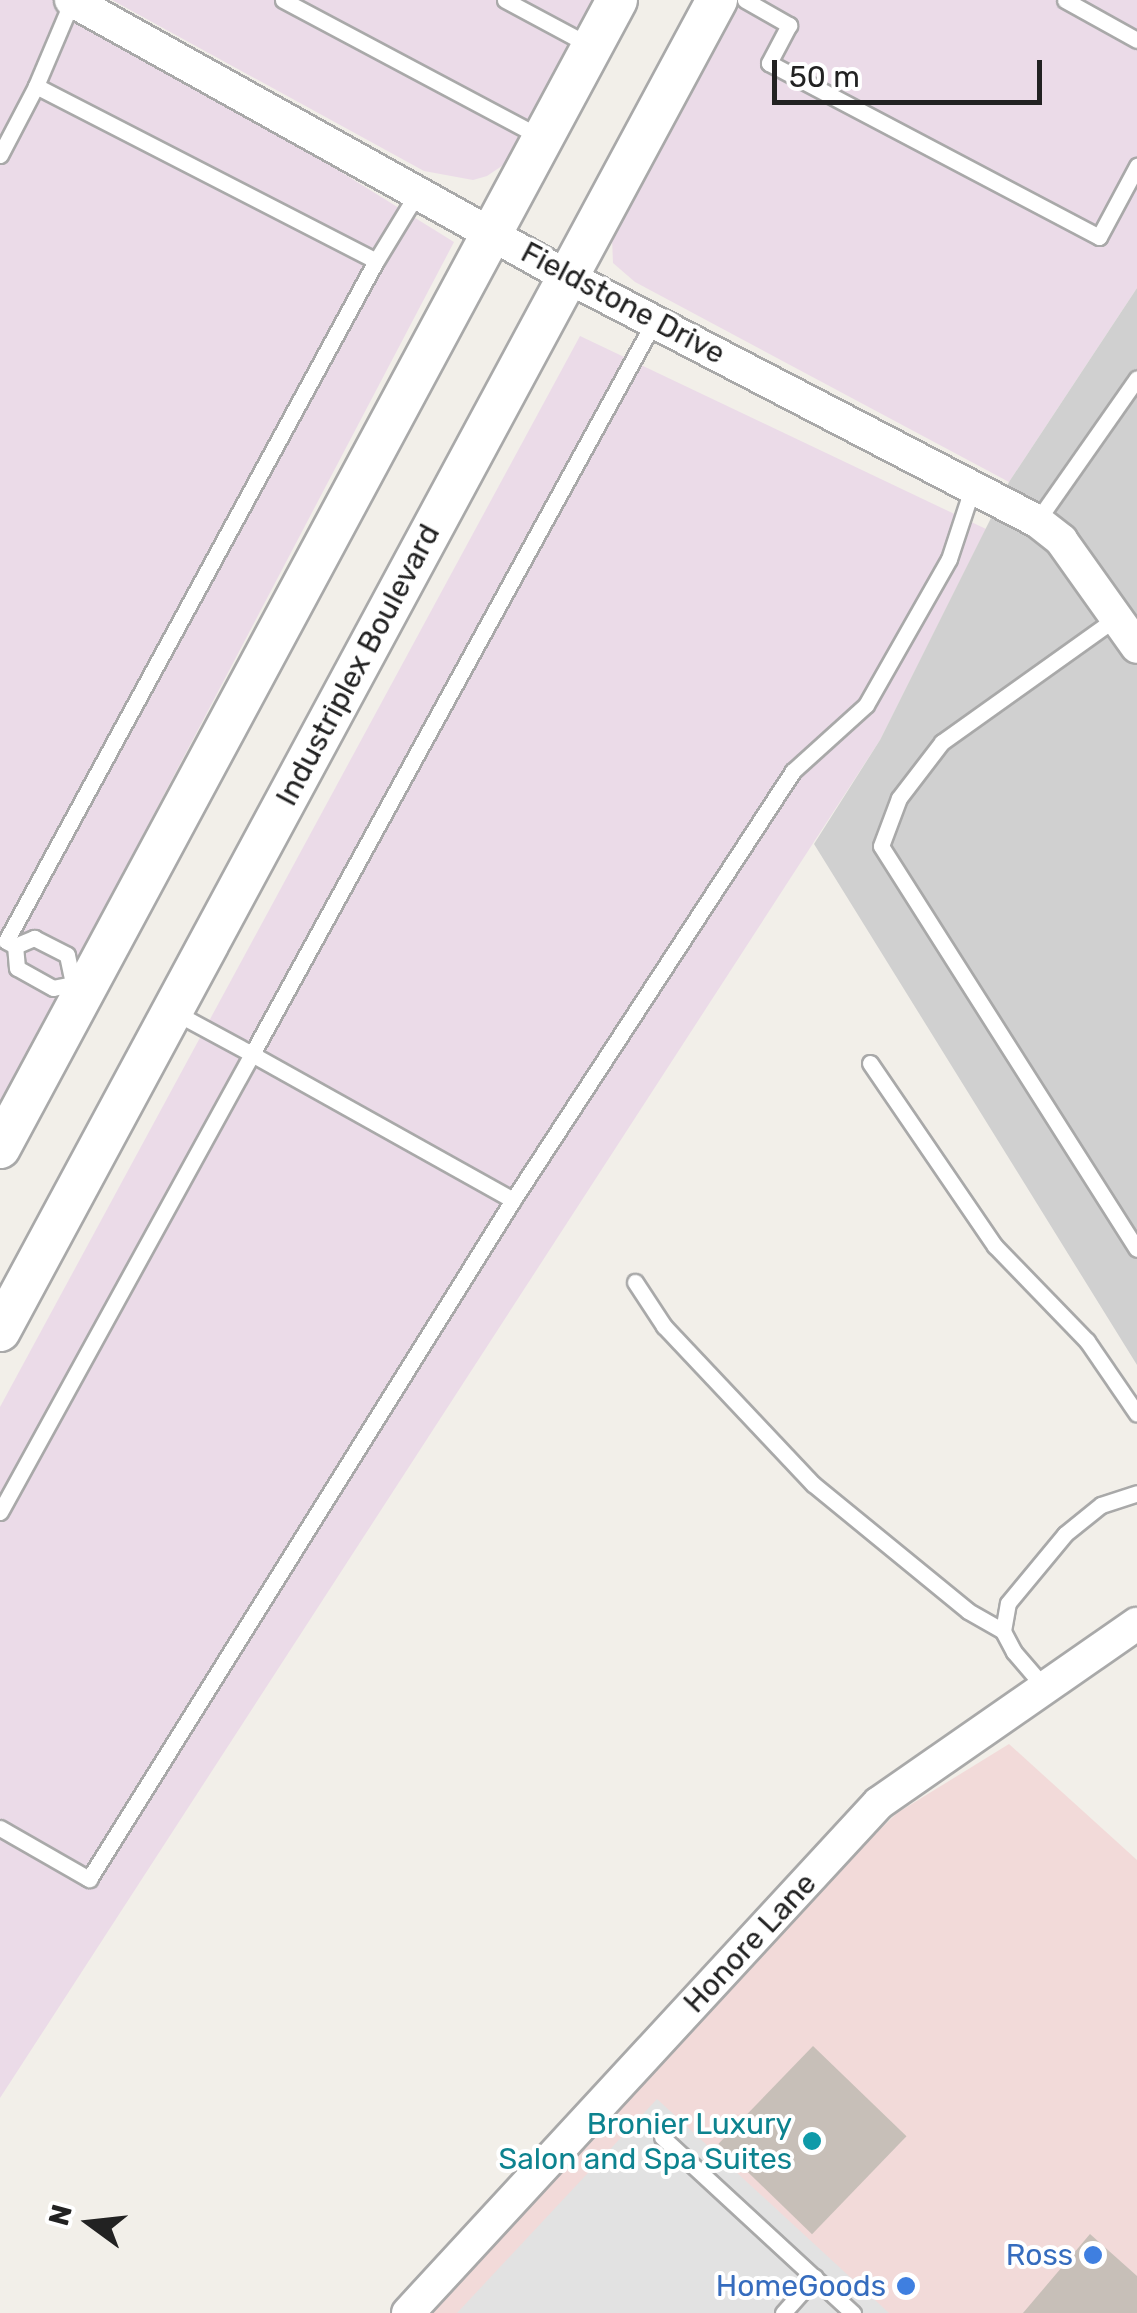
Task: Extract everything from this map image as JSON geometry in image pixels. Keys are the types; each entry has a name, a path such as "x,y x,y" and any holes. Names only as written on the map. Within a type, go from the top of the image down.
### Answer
{"street":[{"name":"Fieldstone Drive","path":"72,0 568,277 1037,522 1062,540 1137,647"},
{"path":"0,1148 78,987 617,0"},
{"name":"Industriplex Boulevard","path":"0,1331 717,0"},
{"name":"Honore Lane","path":"408,2313 879,1803 1137,1624"}],"lane":[{"path":"0,154 36,86 72,0"},
{"path":"283,0 543,138"},
{"path":"505,0 592,46"},
{"path":"745,0 790,24 768,63 1099,237 1137,166"},
{"path":"1065,0 1137,40"},
{"path":"36,86 376,261"},
{"path":"7,941 34,938 66,955 78,987 54,988 17,968 7,941 376,261 418,192"},
{"path":"0,1512 655,320"},
{"path":"1037,522 1137,378"},
{"path":"0,1828 89,1879 513,1200 793,771 866,706 949,559 973,486"},
{"path":"1116,618 942,742 899,798 880,846 1137,1248"},
{"path":"172,1012 513,1200"},
{"path":"870,1063 995,1246 1088,1341 1137,1414"},
{"path":"634,1282 664,1326 813,1484 968,1612 1003,1631 1014,1652 1045,1688"},
{"path":"1003,1631 1008,1603 1065,1534 1100,1505 1137,1492"},
{"path":"662,2136 853,2313"},
{"path":"782,2313 815,2277"}],"shaded area":[{"path":"0,0 63,0 454,242 0,1107"},
{"path":"112,0 617,0 543,138 487,176 473,180 424,171"},
{"path":"739,0 1137,0 1137,288 1009,482 635,282 613,263 612,238"},
{"path":"1137,288 1137,1365 814,844 880,740 1009,482"},
{"path":"580,336 986,529 880,740 0,2098 0,1407"},
{"path":"1009,1744 1137,1860 1137,2313 432,2313 815,1892 897,1813"},
{"path":"657,2099 889,2313 457,2313"}],"building":[{"name":"Bronier Luxury Salon and Spa Suites","path":"813,2046 907,2136 812,2234 719,2144"},
{"name":"Ross","path":"1090,2234 1137,2276 1137,2313 1023,2313"}],"place":[{"name":"Bronier Luxury Salon and Spa Suites","path":"812,2141"},
{"name":"Ross","path":"1093,2255"},
{"name":"HomeGoods","path":"906,2286"}]}
